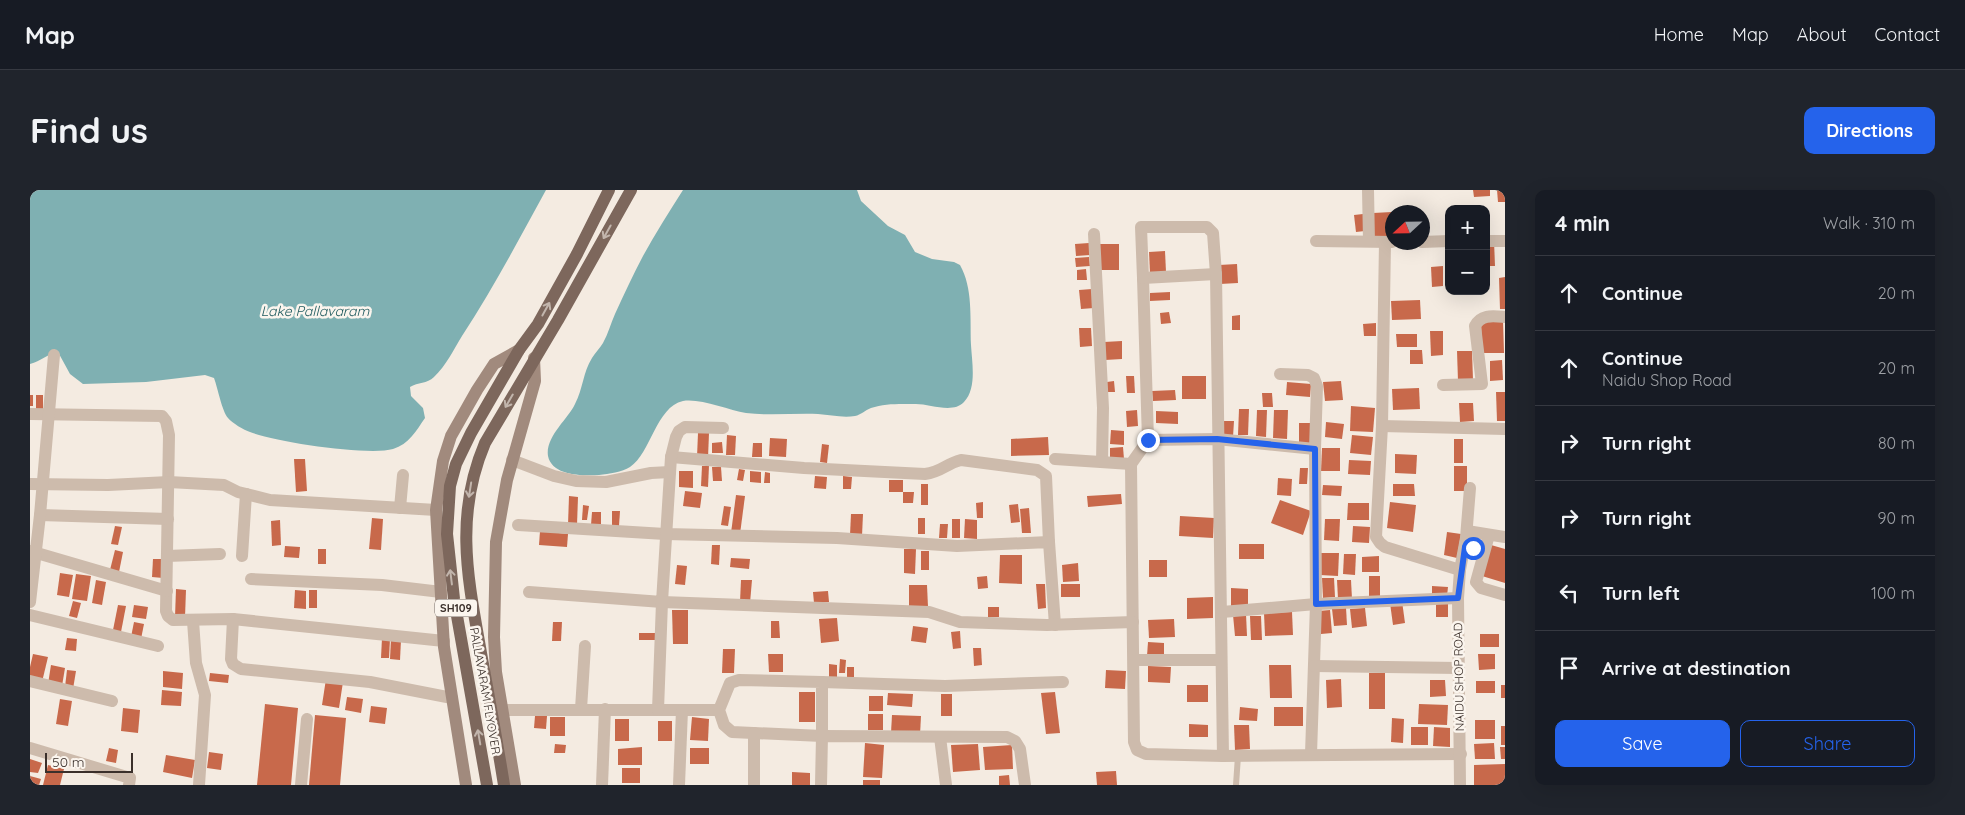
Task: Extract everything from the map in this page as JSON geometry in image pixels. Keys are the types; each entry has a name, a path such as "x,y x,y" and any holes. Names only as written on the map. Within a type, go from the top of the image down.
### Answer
{"main road":[{"name":"SH109","path":"519,350 538,324 610,190"},
{"name":"SH109","path":"534,358 558,320 631,190"},
{"name":"PALLAVARAM FLYOVER","path":"488,785 454,599 447,534 450,486 456,464 471,433 519,350"},
{"name":"PALLAVARAM FLYOVER","path":"504,785 471,594 465,529 470,488 476,464 485,444 534,358"}],"street":[{"path":"1368,190 1369,241"},
{"path":"1223,756 1220,660 1222,612 1217,439 1216,274 1213,234 1207,227 1141,227 1148,440 1131,464 1134,742 1137,750 1146,754 1223,756 1461,754"},
{"path":"1094,234 1103,408 1102,462"},
{"path":"1316,241 1385,242"},
{"path":"1490,241 1505,241"},
{"path":"1430,242 1445,242"},
{"path":"1389,250 1376,537 1385,547 1460,572"},
{"path":"1143,278 1216,274"},
{"path":"1443,384 1482,384 1474,326 1478,320 1487,316 1505,317"},
{"path":"466,785 444,641 436,510 443,461 451,436 494,364 519,350"},
{"path":"30,602 32,552 40,516 36,484 48,414 54,355"},
{"path":"515,785 496,672 494,637 496,542 512,460 535,381 534,358"},
{"path":"1280,374 1308,375 1314,378 1317,386 1315,449 1316,604 1311,754"},
{"path":"30,414 162,416 166,422 169,435 166,611 173,620 233,619 444,641"},
{"path":"1382,426 1505,429"},
{"path":"658,710 665,534 670,472 676,437 679,431 685,427 723,428"},
{"path":"1148,440 1217,439 1315,449"},
{"path":"672,457 804,468 925,474 940,472 950,463 961,460 1038,470 1046,476 1055,625"},
{"path":"1055,459 1131,464"},
{"path":"512,460 554,476 576,481 606,482 650,473 670,472"},
{"path":"400,508 403,475"},
{"path":"36,484 108,485 169,482 224,485 246,494 270,500 436,510"},
{"path":"1470,488 1467,531 1476,548 1476,582 1481,588 1505,595"},
{"path":"242,556 246,494"},
{"path":"40,516 168,519"},
{"path":"518,525 665,534 837,538 957,546 1049,542"},
{"path":"1467,531 1505,537"},
{"path":"1476,548 1484,534"},
{"name":"NAIDU SHOP ROAD","path":"1460,785 1458,593 1460,572 1476,548"},
{"path":"32,552 167,591"},
{"path":"168,556 220,554"},
{"path":"251,579 382,585 441,592"},
{"path":"529,592 662,602 929,612 960,622 1055,625 1133,622"},
{"path":"1222,612 1458,593"},
{"path":"30,615 158,646"},
{"path":"233,619 231,659 233,664 241,669 370,682 452,698"},
{"path":"193,621 196,663 205,695 199,785"},
{"path":"581,709 585,646"},
{"path":"1134,660 1220,660"},
{"path":"1314,666 1458,668"},
{"path":"1025,785 1020,748 1015,740 1007,737 822,736 732,732 724,725 719,710 730,682 739,680 945,686 1063,682"},
{"path":"30,681 112,701"},
{"path":"821,785 822,682"},
{"path":"602,785 604,709"},
{"path":"502,710 719,710"},
{"path":"679,785 682,710"},
{"path":"301,785 307,719"},
{"path":"754,733 754,785"},
{"path":"940,738 946,785"},
{"path":"30,748 130,778 129,785"}],"lane":[{"path":"1236,785 1238,756"}],"water":[{"name":"Lake Pallavaram","path":"30,190 546,190 495,282 446,363 431,379 410,387 411,396 423,408 425,418 412,437 399,447 393,449 364,451 300,444 262,436 245,430 228,418 214,378 205,375 146,382 83,384 70,374 58,352 30,364"},
{"path":"683,190 857,190 861,201 888,226 905,235 915,252 932,259 954,262 960,265 969,293 973,367 971,390 964,402 959,406 948,408 916,404 876,406 857,415 846,417 818,414 746,413 697,401 683,401 674,405 666,412 643,452 627,469 599,475 577,475 555,468 548,456 548,449 553,435 572,410 589,363 605,340 632,277 657,231"}],"building":[{"path":"1473,190 1490,190 1490,196 1474,197"},
{"path":"1497,190 1505,190 1505,202 1498,202"},
{"path":"1385,212 1385,237 1374,238 1373,213"},
{"path":"1363,214 1365,231 1356,232 1354,215"},
{"path":"1490,241 1494,241 1495,266 1490,266"},
{"path":"1089,243 1090,255 1076,256 1075,244"},
{"path":"1099,244 1119,244 1119,270 1099,270"},
{"path":"1165,251 1166,272 1150,273 1149,252"},
{"path":"1089,257 1090,266 1076,267 1075,258"},
{"path":"1237,264 1238,283 1220,284 1219,265"},
{"path":"1443,266 1443,286 1432,287 1431,267"},
{"path":"1086,269 1087,280 1077,280 1077,270"},
{"path":"1505,277 1505,309 1500,309 1499,278"},
{"path":"1092,289 1094,308 1081,309 1079,290"},
{"path":"1170,292 1170,300 1150,301 1150,293"},
{"path":"1420,300 1421,319 1392,320 1391,301"},
{"path":"1169,312 1171,323 1161,324 1160,313"},
{"path":"1240,315 1240,330 1232,330 1232,316"},
{"path":"1503,321 1504,353 1482,353 1481,322"},
{"path":"1376,323 1376,336 1364,336 1363,324"},
{"path":"1079,328 1091,328 1092,346 1080,347"},
{"path":"1430,331 1443,331 1443,355 1431,356"},
{"path":"1396,334 1417,334 1417,347 1397,347"},
{"path":"1122,341 1122,359 1105,360 1104,342"},
{"path":"1410,350 1422,350 1423,364 1410,364"},
{"path":"1457,351 1472,351 1473,380 1458,381"},
{"path":"1502,360 1503,380 1490,381 1490,361"},
{"path":"1126,376 1134,376 1135,393 1127,393"},
{"path":"1182,376 1206,376 1206,399 1182,399"},
{"path":"1114,381 1115,392 1107,392 1107,382"},
{"path":"1341,381 1343,400 1325,401 1323,382"},
{"path":"1287,382 1311,384 1310,397 1286,395"},
{"path":"1419,388 1420,409 1393,410 1392,389"},
{"path":"1175,390 1176,400 1153,401 1152,391"},
{"path":"1496,392 1505,392 1505,421 1497,421"},
{"path":"1262,393 1272,393 1273,407 1263,407"},
{"path":"30,395 33,395 33,406 30,406"},
{"path":"36,395 43,395 43,409 36,409"},
{"path":"1459,403 1473,403 1474,421 1460,422"},
{"path":"1351,406 1375,408 1373,432 1350,431"},
{"path":"1239,409 1249,409 1248,435 1238,435"},
{"path":"1137,410 1138,426 1127,427 1126,411"},
{"path":"1257,410 1267,410 1266,437 1256,436"},
{"path":"1274,410 1288,410 1287,439 1273,438"},
{"path":"1156,411 1178,412 1178,424 1156,423"},
{"path":"1222,421 1234,421 1233,437 1222,436"},
{"path":"1326,422 1344,424 1342,439 1325,437"},
{"path":"1299,423 1310,423 1310,445 1299,445"},
{"path":"1111,430 1124,431 1124,445 1110,444"},
{"path":"698,433 709,433 708,458 697,457"},
{"path":"727,435 736,436 735,455 726,455"},
{"path":"1352,435 1373,437 1371,455 1350,453"},
{"path":"1048,437 1049,455 1011,456 1011,439"},
{"path":"770,438 787,439 786,457 769,456"},
{"path":"1454,439 1463,439 1463,463 1454,463"},
{"path":"722,442 723,453 712,453 712,443"},
{"path":"753,443 762,443 762,457 752,457"},
{"path":"822,444 829,445 827,463 820,462"},
{"path":"1123,447 1124,459 1110,460 1110,448"},
{"path":"1322,448 1340,448 1340,471 1321,471"},
{"path":"1395,454 1417,455 1416,474 1395,473"},
{"path":"294,459 305,459 307,491 296,492"},
{"path":"1349,460 1371,461 1370,475 1348,474"},
{"path":"702,466 709,466 708,487 701,486"},
{"path":"1454,466 1467,466 1467,491 1454,491"},
{"path":"712,467 721,467 722,481 713,481"},
{"path":"1300,468 1308,468 1307,484 1299,484"},
{"path":"739,469 745,470 743,481 737,480"},
{"path":"679,471 693,471 693,488 679,487"},
{"path":"750,471 761,472 761,483 750,482"},
{"path":"765,472 770,473 770,483 764,483"},
{"path":"815,476 827,477 826,489 814,488"},
{"path":"843,476 852,477 851,489 843,489"},
{"path":"1278,478 1292,479 1291,496 1277,495"},
{"path":"889,480 903,480 903,492 889,492"},
{"path":"921,484 928,484 928,505 921,505"},
{"path":"1393,484 1414,484 1415,496 1393,496"},
{"path":"1323,485 1342,486 1341,496 1322,495"},
{"path":"685,491 702,493 700,508 683,506"},
{"path":"903,492 914,492 913,503 903,503"},
{"path":"1121,494 1122,504 1088,507 1087,496"},
{"path":"736,495 745,496 740,534 731,533"},
{"path":"569,496 578,497 577,525 568,525"},
{"path":"1280,500 1311,511 1303,535 1271,523"},
{"path":"983,502 983,518 977,518 976,503"},
{"path":"1390,502 1416,505 1413,532 1387,528"},
{"path":"1348,503 1369,503 1369,520 1347,520"},
{"path":"1018,504 1020,522 1011,523 1009,505"},
{"path":"583,505 589,506 587,520 582,520"},
{"path":"724,506 731,507 728,526 721,525"},
{"path":"1029,508 1031,533 1022,533 1020,509"},
{"path":"612,511 620,511 619,526 612,526"},
{"path":"592,512 601,512 601,525 591,525"},
{"path":"851,514 863,514 862,536 850,535"},
{"path":"1180,516 1214,518 1213,538 1179,536"},
{"path":"372,518 383,519 381,550 369,549"},
{"path":"918,518 925,518 925,534 918,534"},
{"path":"952,519 960,519 960,538 952,538"},
{"path":"965,519 977,520 977,539 964,538"},
{"path":"1325,519 1340,519 1339,541 1324,540"},
{"path":"280,520 281,545 272,546 271,521"},
{"path":"940,524 948,524 947,538 939,538"},
{"path":"115,526 122,527 118,545 111,544"},
{"path":"1353,526 1370,527 1369,543 1352,542"},
{"path":"540,531 568,534 567,547 539,545"},
{"path":"1447,532 1461,534 1457,558 1444,555"},
{"path":"1239,544 1264,544 1264,559 1239,559"},
{"path":"712,545 720,545 719,565 711,564"},
{"path":"1491,545 1505,549 1505,583 1482,576"},
{"path":"285,546 300,547 299,558 284,557"},
{"path":"318,549 326,549 326,564 318,564"},
{"path":"904,549 916,549 915,574 904,573"},
{"path":"115,550 123,552 119,572 110,570"},
{"path":"921,551 929,551 929,570 921,570"},
{"path":"1321,553 1339,553 1338,576 1320,575"},
{"path":"1344,554 1356,554 1355,575 1343,574"},
{"path":"1000,555 1022,555 1022,584 999,583"},
{"path":"1379,556 1379,572 1362,572 1362,557"},
{"path":"731,558 750,559 749,569 730,567"},
{"path":"153,559 164,559 163,578 152,577"},
{"path":"1149,560 1167,560 1167,577 1149,577"},
{"path":"1078,563 1079,581 1063,582 1062,565"},
{"path":"677,565 687,566 685,585 675,584"},
{"path":"60,573 73,575 69,597 57,595"},
{"path":"76,574 91,576 87,601 72,599"},
{"path":"987,576 988,588 978,589 977,577"},
{"path":"1369,576 1380,576 1380,596 1369,596"},
{"path":"1322,578 1334,578 1335,597 1323,598"},
{"path":"96,580 106,582 102,605 92,603"},
{"path":"741,580 752,580 750,603 740,602"},
{"path":"1337,580 1351,580 1352,599 1338,599"},
{"path":"1036,584 1045,584 1046,608 1038,609"},
{"path":"1061,584 1080,584 1080,597 1061,597"},
{"path":"909,585 927,585 928,607 909,608"},
{"path":"1432,586 1448,587 1447,596 1432,595"},
{"path":"1231,588 1248,589 1248,608 1231,608"},
{"path":"176,589 186,590 185,617 175,617"},
{"path":"295,590 306,591 306,609 294,608"},
{"path":"309,590 317,590 317,608 309,608"},
{"path":"828,591 829,602 814,603 813,592"},
{"path":"1213,597 1213,618 1187,619 1187,598"},
{"path":"73,601 81,603 77,618 69,616"},
{"path":"1402,601 1405,623 1393,625 1390,603"},
{"path":"1436,601 1448,602 1448,617 1436,617"},
{"path":"118,605 126,606 121,632 113,630"},
{"path":"134,605 148,607 146,619 132,617"},
{"path":"988,607 999,607 999,617 988,617"},
{"path":"1346,608 1347,625 1334,626 1332,609"},
{"path":"1365,608 1367,626 1352,628 1350,609"},
{"path":"672,610 688,610 688,644 673,644"},
{"path":"1330,610 1332,633 1321,634 1319,611"},
{"path":"1292,612 1293,635 1265,636 1264,613"},
{"path":"1246,614 1247,636 1235,636 1233,615"},
{"path":"1250,616 1261,616 1262,640 1251,640"},
{"path":"837,618 839,641 821,643 819,619"},
{"path":"1174,619 1175,637 1149,638 1148,620"},
{"path":"771,621 779,621 780,638 771,638"},
{"path":"134,622 144,624 141,639 131,637"},
{"path":"553,622 562,622 561,641 552,641"},
{"path":"913,626 928,628 926,643 911,641"},
{"path":"960,631 961,648 953,649 951,632"},
{"path":"639,633 659,633 659,640 639,640"},
{"path":"1480,634 1499,634 1499,647 1480,647"},
{"path":"67,638 77,639 76,651 65,650"},
{"path":"382,638 390,639 389,658 381,658"},
{"path":"391,639 401,640 400,660 390,659"},
{"path":"1148,642 1164,643 1164,657 1147,656"},
{"path":"973,648 981,648 982,665 974,666"},
{"path":"723,649 735,649 734,673 722,673"},
{"path":"33,654 48,657 42,682 30,679"},
{"path":"768,654 783,654 783,672 769,672"},
{"path":"1478,654 1495,654 1495,669 1479,670"},
{"path":"840,659 846,660 845,673 839,673"},
{"path":"829,664 837,665 837,677 829,677"},
{"path":"51,665 65,668 62,686 48,684"},
{"path":"1269,665 1291,665 1292,698 1270,698"},
{"path":"1148,666 1171,667 1170,683 1148,682"},
{"path":"847,667 854,667 854,677 847,677"},
{"path":"67,670 76,671 73,689 65,687"},
{"path":"1106,670 1126,671 1125,689 1105,688"},
{"path":"163,671 183,673 182,689 163,687"},
{"path":"210,673 229,675 228,683 209,681"},
{"path":"1369,673 1385,673 1385,709 1369,709"},
{"path":"326,679 343,682 339,708 322,705"},
{"path":"1341,679 1342,707 1327,708 1326,680"},
{"path":"1430,680 1445,680 1446,696 1430,697"},
{"path":"1476,681 1495,681 1495,693 1476,693"},
{"path":"1187,685 1208,685 1208,702 1187,702"},
{"path":"1501,685 1505,685 1505,698 1501,698"},
{"path":"162,690 182,692 181,706 161,705"},
{"path":"799,692 815,692 815,722 799,722"},
{"path":"1055,692 1060,733 1046,734 1041,693"},
{"path":"888,693 913,694 912,707 887,705"},
{"path":"941,694 952,694 952,716 941,716"},
{"path":"869,696 883,696 883,711 869,711"},
{"path":"347,697 363,699 361,713 345,710"},
{"path":"60,699 72,701 68,726 56,724"},
{"path":"265,704 298,708 291,785 257,785"},
{"path":"1419,704 1448,705 1447,725 1418,724"},
{"path":"371,706 387,708 385,724 369,722"},
{"path":"1240,707 1258,709 1257,721 1239,720"},
{"path":"1274,707 1303,707 1303,726 1274,726"},
{"path":"123,708 140,710 138,733 121,731"},
{"path":"868,714 883,714 883,730 868,730"},
{"path":"315,715 346,718 340,785 309,785"},
{"path":"892,715 921,716 920,735 891,733"},
{"path":"535,716 547,716 546,729 534,728"},
{"path":"550,717 565,717 565,736 550,736"},
{"path":"692,717 709,719 708,741 690,740"},
{"path":"1392,718 1404,719 1403,743 1391,742"},
{"path":"615,719 629,719 629,741 615,741"},
{"path":"1475,720 1495,720 1495,739 1475,739"},
{"path":"658,721 672,721 672,741 658,741"},
{"path":"1189,724 1208,725 1208,737 1189,737"},
{"path":"1234,725 1249,725 1250,749 1235,750"},
{"path":"1501,726 1505,726 1505,745 1501,745"},
{"path":"1411,727 1428,727 1428,745 1411,745"},
{"path":"1434,727 1450,728 1450,747 1433,746"},
{"path":"865,743 884,745 882,778 863,777"},
{"path":"1494,743 1495,759 1475,759 1474,744"},
{"path":"555,744 566,745 565,753 554,753"},
{"path":"978,744 980,770 953,772 951,745"},
{"path":"1012,745 1013,769 985,770 983,747"},
{"path":"642,747 642,765 618,765 618,749"},
{"path":"1500,747 1505,747 1505,759 1501,759"},
{"path":"109,748 118,750 116,763 106,761"},
{"path":"690,748 709,748 709,764 690,764"},
{"path":"209,752 223,754 221,770 207,768"},
{"path":"166,755 195,760 192,778 163,772"},
{"path":"30,759 42,763 38,773 30,772"},
{"path":"1505,764 1505,785 1474,785 1474,765"},
{"path":"48,765 64,769 60,785 43,785"},
{"path":"622,768 640,768 640,783 622,783"},
{"path":"1116,771 1117,785 1097,785 1096,772"},
{"path":"792,772 810,773 810,785 792,785"},
{"path":"1009,775 1010,785 999,785 999,776"},
{"path":"30,776 41,779 39,785 30,785"},
{"path":"863,780 880,780 880,785 863,785"}],"route":[{"path":"1148,440 1217,439 1315,449 1316,604 1458,598 1460,570 1465,547 1473,548"}]}
